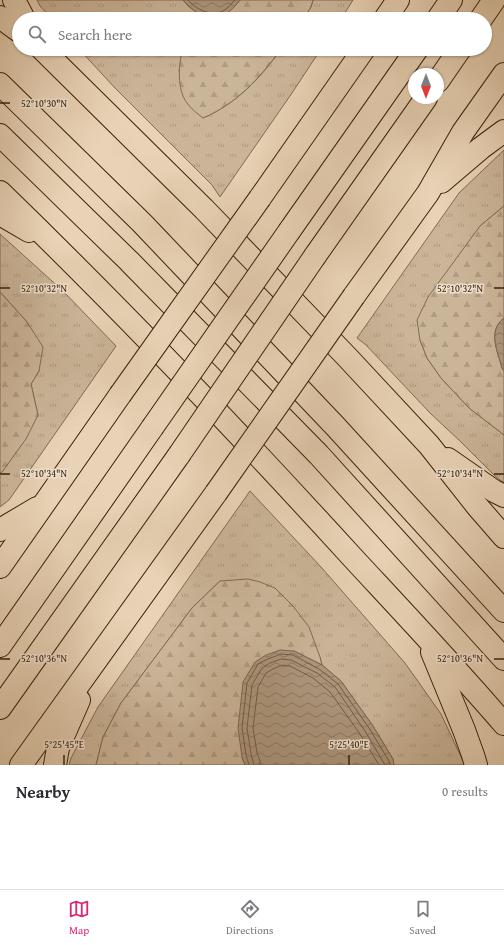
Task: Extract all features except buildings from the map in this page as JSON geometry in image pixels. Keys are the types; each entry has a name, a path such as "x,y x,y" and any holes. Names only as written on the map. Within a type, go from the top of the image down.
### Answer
{"highway":[{"path":"14,0 20,12"},
{"path":"386,12 389,0"},
{"path":"390,12 398,0"},
{"path":"443,12 451,0"},
{"path":"486,12 494,0"},
{"path":"0,17 12,26"},
{"path":"49,56 204,209 347,357 429,445 477,506 504,537"},
{"path":"0,567 359,56"},
{"path":"0,646 412,56"},
{"path":"444,72 455,56"},
{"path":"20,765 216,493 428,193 463,132 504,74"},
{"path":"0,84 142,223 336,427 504,611"},
{"path":"0,708 179,455 315,256 422,104"},
{"path":"428,193 481,148 504,131"},
{"path":"0,135 129,261 319,455 504,659"},
{"path":"0,192 125,316 272,470 504,724"},
{"path":"0,214 56,246"},
{"path":"429,445 494,491 504,496"},
{"path":"0,530 44,503"},
{"path":"55,765 58,748 77,704 121,626"},
{"path":"426,637 464,730 476,765"}],"green space":[{"path":"37,0 183,0 196,12 46,12"},
{"path":"240,0 313,0 308,12 217,12 232,9"},
{"path":"313,0 353,0 345,12 308,12"},
{"path":"85,56 182,56 179,71 203,118 237,98 256,80 276,56 316,56 220,197 212,185 115,88"},
{"path":"181,56 276,56 256,80 237,98 203,118 189,105 181,91 179,77"},
{"path":"504,150 504,206 480,226 420,340 427,358 441,378 469,408 504,435 504,483 430,413 366,345 357,338 459,193"},
{"path":"504,206 504,318 496,329 495,342 504,371 504,435 469,408 441,378 427,358 420,340 417,320 428,297 480,226"},
{"path":"0,234 63,291 116,346 9,500 0,507 0,473 38,415 31,384 39,371 27,322 0,292"},
{"path":"0,292 27,322 43,347 39,371 31,384 38,415 26,439 0,473"},
{"path":"250,491 321,567 405,663 441,714 464,765 394,765 393,759 373,726 341,681 322,665 320,657 220,581 192,608 121,703 103,737 96,765 69,765 71,758 98,707"},
{"path":"248,579 275,588 293,606 309,627 322,665 294,651 242,757 245,765 96,765 103,737 121,703 192,608 220,581"}],"water":[{"path":"183,0 240,0 229,12 197,12"},
{"path":"504,318 504,371 496,349 495,335 499,323"},
{"path":"280,650 294,651 322,665 341,681 373,726 393,759 394,765 245,765 242,757 238,728 243,682 255,662 266,655"}]}
